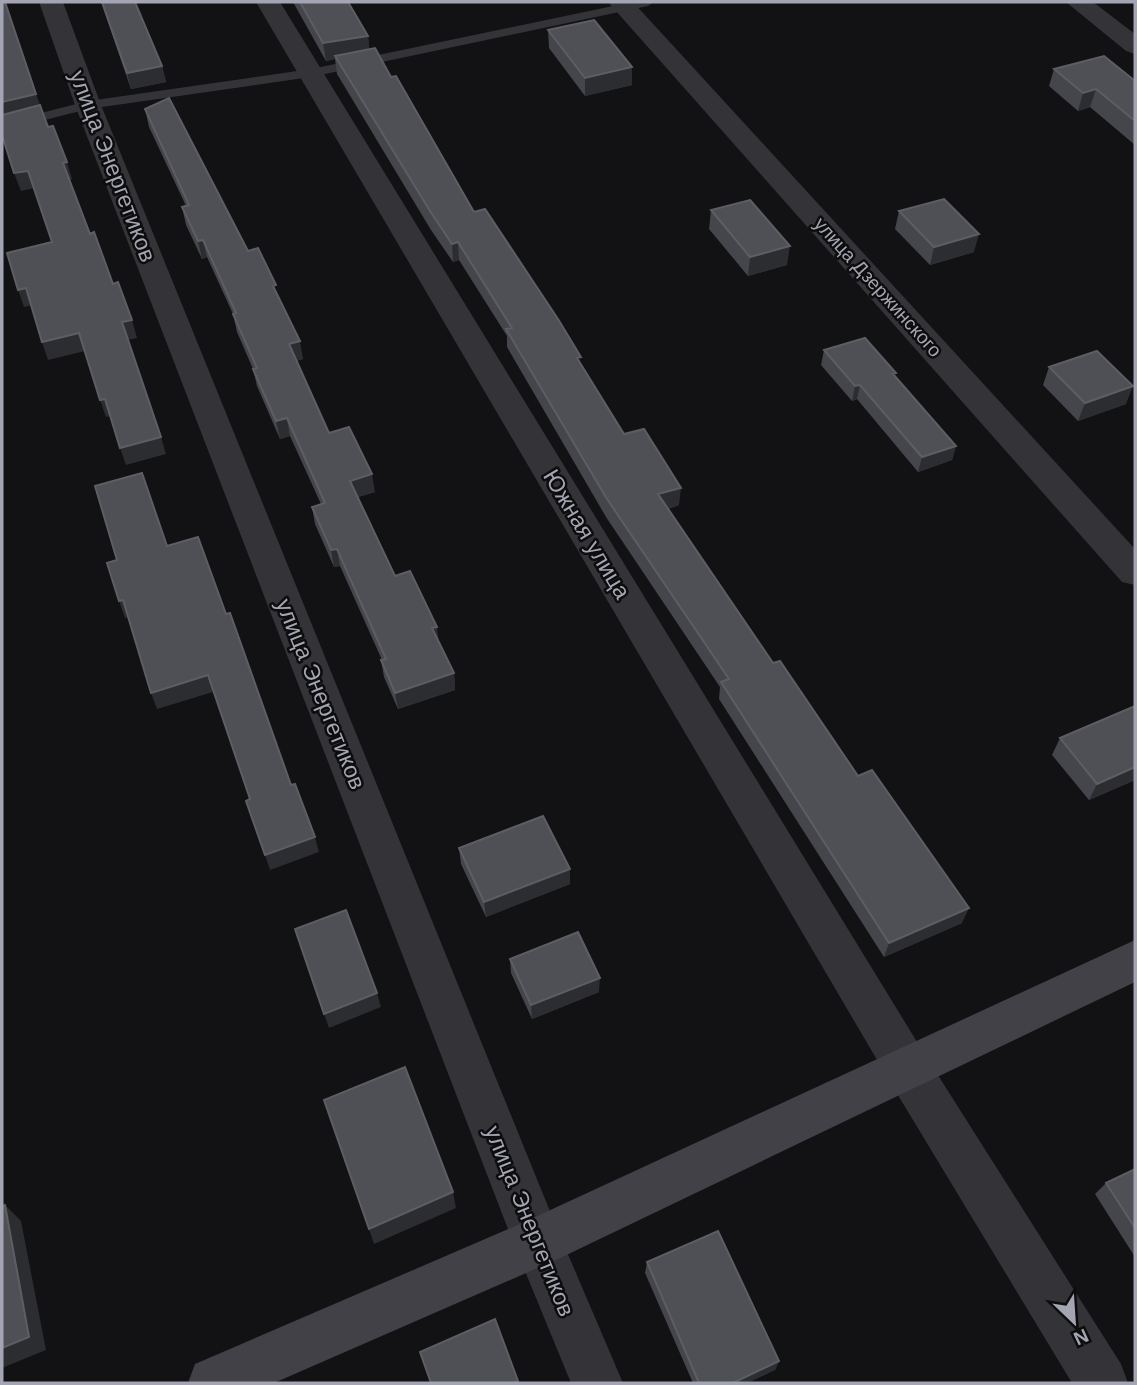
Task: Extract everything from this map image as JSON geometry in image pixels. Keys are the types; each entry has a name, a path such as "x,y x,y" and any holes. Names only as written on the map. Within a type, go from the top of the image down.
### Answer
{"main road":[{"path":"214,1383 538,1242 1135,960"}],"street":[{"name":"улица Энергетиков","path":"51,2 88,106 538,1242 597,1383"},
{"name":"Южная улица","path":"268,2 906,1066 1102,1383"},
{"path":"1078,2 1135,47"},
{"name":"улица Дзержинского","path":"631,3 1135,572"}],"lane":[{"path":"2,127 88,106 311,73 631,3"}],"building":[{"path":"2,2 5,2 36,94 2,102"},
{"path":"102,2 135,2 162,66 127,73"},
{"path":"300,2 348,2 368,36 323,43"},
{"path":"594,20 632,67 585,78 548,30"},
{"path":"375,48 391,77 396,76 474,212 485,209 558,319 581,357 577,358 624,434 644,429 681,488 658,494 773,663 780,661 858,776 872,770 969,908 889,943 721,682 729,679 607,499 506,329 512,328 458,242 452,244 430,211 335,56"},
{"path":"1104,56 1135,81 1135,121 1096,89 1083,93 1054,69"},
{"path":"169,98 248,251 258,248 276,285 273,286 300,341 289,344 329,433 349,427 372,474 350,481 395,576 410,571 437,627 432,628 454,673 395,693 381,660 386,659 337,549 331,550 312,507 325,503 287,418 276,421 253,369 257,368 233,314 236,313 203,240 198,241 182,207 189,205 145,109"},
{"path":"40,105 48,127 53,126 67,162 63,163 90,234 94,232 113,284 118,282 132,320 122,322 161,437 120,448 105,399 100,400 79,333 42,342 26,288 18,290 7,253 52,242 28,171 14,173 2,135 2,115"},
{"path":"944,199 979,234 934,247 899,211"},
{"path":"750,200 790,246 750,257 711,210"},
{"path":"865,338 956,446 922,457 860,385 855,386 824,350"},
{"path":"1097,351 1133,386 1085,403 1049,367"},
{"path":"142,473 167,546 198,537 226,614 230,613 291,785 295,784 315,837 265,855 246,801 250,799 208,675 151,693 123,600 119,601 107,563 117,560 95,486"},
{"path":"1135,706 1135,767 1097,784 1060,738"},
{"path":"543,816 570,869 484,902 459,848"},
{"path":"346,910 377,993 324,1014 295,929"},
{"path":"578,932 600,978 531,1005 510,959"},
{"path":"405,1067 453,1192 369,1229 324,1100"},
{"path":"1135,1169 1135,1228 1106,1183"},
{"path":"5,1205 29,1337 2,1348 2,1206"},
{"path":"718,1231 779,1361 733,1383 699,1383 647,1262"},
{"path":"495,1319 518,1381 431,1383 420,1352"}]}
